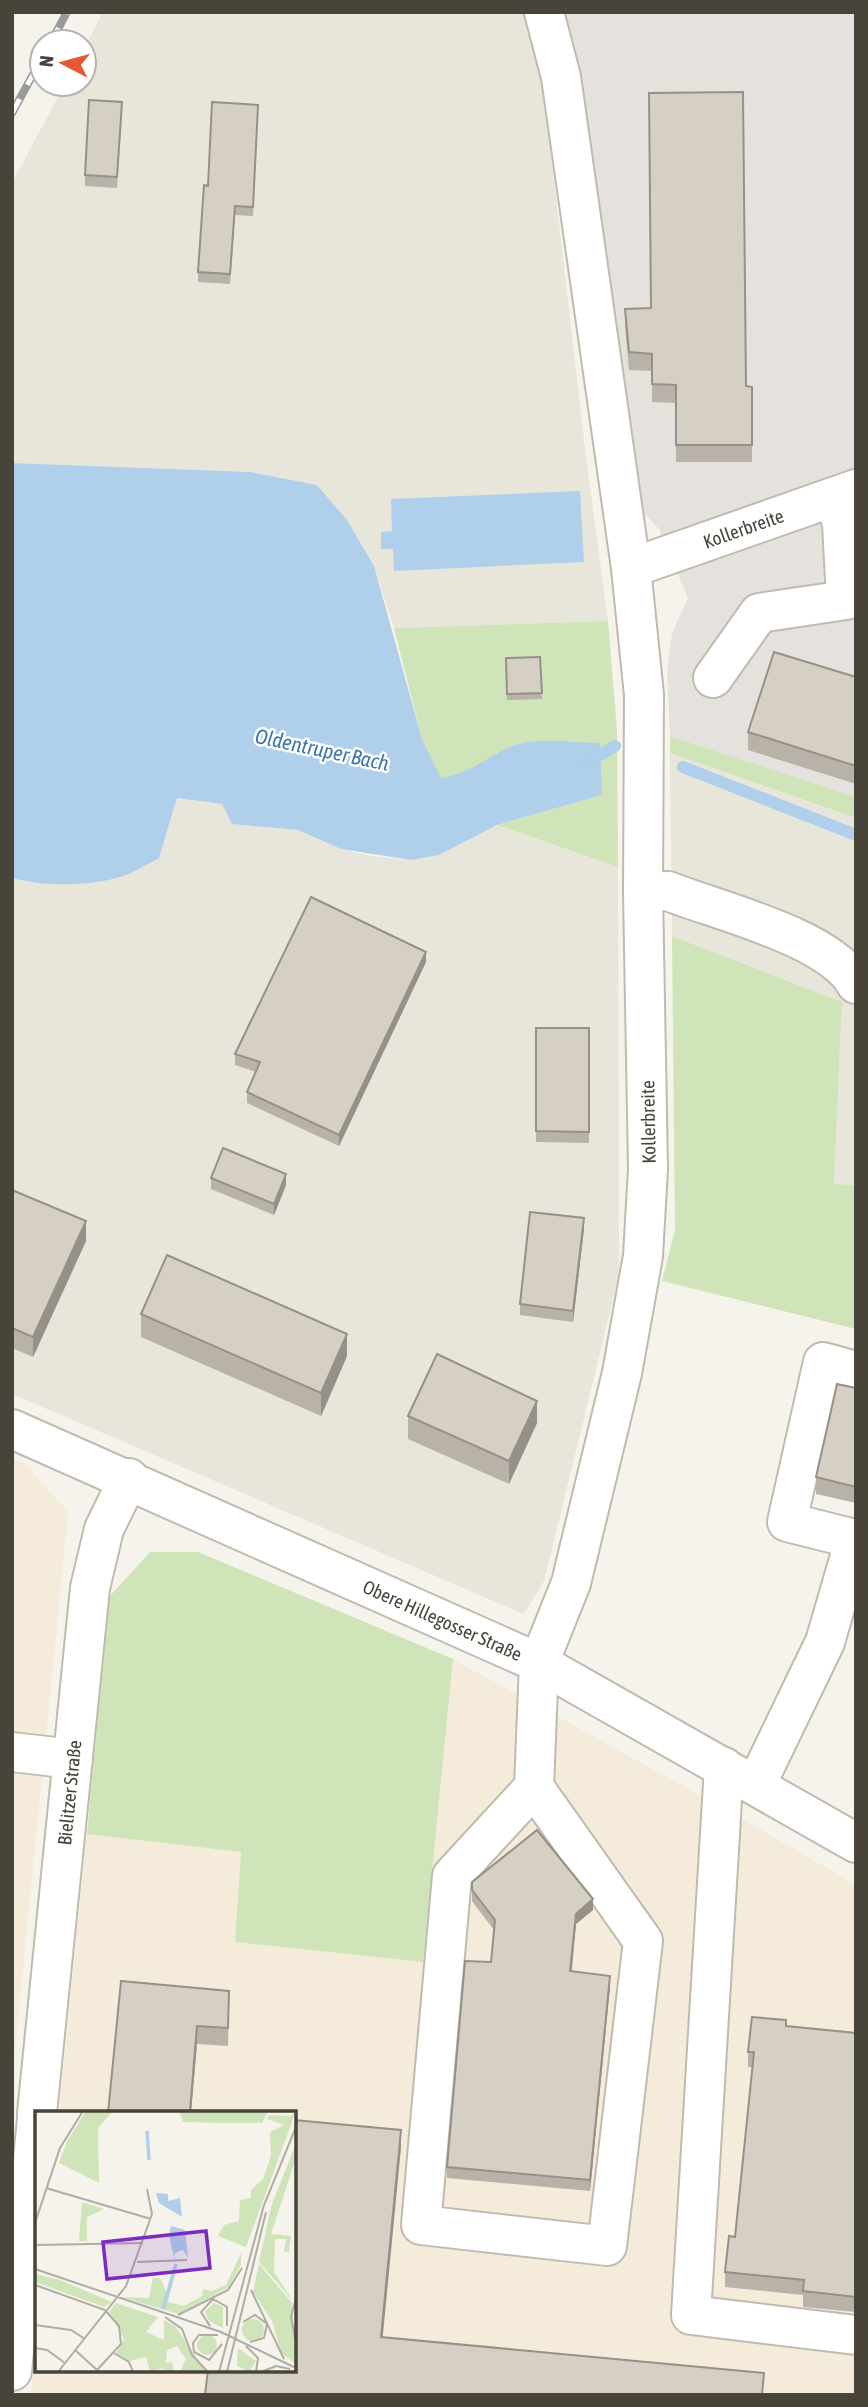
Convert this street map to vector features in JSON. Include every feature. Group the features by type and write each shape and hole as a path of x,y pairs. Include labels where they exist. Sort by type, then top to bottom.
{"street":[{"name":"Kollerbreite","path":"534,1787 539,1663 570,1583 622,1373 643,1256 648,1169 643,892 644,695 631,568 561,77 544,12"},
{"name":"Kollerbreite","path":"631,568 844,493"},
{"path":"713,678 759,613 846,600 842,523 844,493"},
{"path":"643,892 668,891 813,945 835,958 856,984"},
{"path":"856,1371 823,1362 787,1522 855,1539 825,1642 740,1776 691,2315 856,2335"},
{"name":"Obere Hillegosser Straße","path":"12,1429 128,1478 539,1663 856,1843"},
{"name":"Bielitzer Straße","path":"37,2111 90,1588 104,1530 128,1478"},
{"path":"12,1752 73,1759"},
{"path":"534,1787 643,1941 607,2246 421,2225 452,1876 534,1787"},
{"path":"12,2371 35,2139"}],"shaded area":[{"path":"103,12 526,12 542,77 608,621 394,628 374,566 347,520 317,485 250,472 12,463 12,183 58,98 98,98 98,28 95,28"},
{"path":"564,12 856,12 856,797 670,736 667,672 672,633 688,598 659,529 636,504 580,75"},
{"path":"670,753 856,818 856,1185 834,1184 842,1002 672,936"},
{"path":"177,798 222,804 232,824 298,830 341,849 370,856 411,860 439,855 497,825 618,867 619,1275 544,1581 524,1614 12,1394 12,878 28,882 86,882 121,876 159,857"},
{"path":"12,1458 24,1463 68,1512 12,2079"},
{"path":"453,1659 738,1816 856,1885 856,2395 31,2395 35,2356 35,2372 296,2372 296,2111 59,2111 87,1834 241,1852 236,1942 423,1962"}],"green space":[{"path":"608,621 617,730 618,867 497,825 601,795 600,743 497,753 470,772 441,779 422,739 394,628"},
{"path":"670,736 856,797 856,818 670,753"},
{"path":"672,936 842,1002 834,1184 856,1185 856,1329 662,1281 675,1230"},
{"path":"150,1552 198,1552 453,1659 423,1962 235,1942 241,1852 87,1834 109,1597"}],"water":[{"path":"12,463 250,472 317,485 347,520 374,566 422,739 441,778 464,772 499,753 527,742 600,743 602,795 497,825 439,855 411,860 341,849 298,830 232,824 222,804 177,798 159,858 135,871 108,880 81,884 38,883 12,878"},
{"path":"580,491 584,562 394,571 393,549 381,549 381,532 392,531 391,499"}],"building":[{"path":"743,92 746,386 752,387 752,445 676,445 676,385 652,384 652,354 629,352 625,309 651,308 649,93"},
{"path":"89,100 122,102 117,177 85,175"},
{"path":"212,102 258,105 253,207 235,206 230,274 198,272 204,185 208,186"},
{"path":"774,652 856,677 856,766 748,732"},
{"path":"540,657 542,693 507,694 506,658"},
{"path":"311,897 426,952 339,1135 247,1092 260,1062 235,1054"},
{"path":"536,1028 589,1028 589,1132 536,1131"},
{"path":"223,1148 286,1174 274,1204 211,1178"},
{"path":"12,1190 86,1221 33,1337 12,1328"},
{"path":"530,1212 584,1218 573,1311 520,1304"},
{"path":"167,1255 347,1334 321,1393 141,1314"},
{"path":"437,1354 537,1401 509,1461 408,1416"},
{"path":"837,1384 856,1388 856,1487 816,1477"},
{"path":"537,1830 593,1899 576,1914 570,1971 610,1976 590,2180 447,2167 465,1961 491,1962 495,1920 472,1890 472,1882"},
{"path":"121,1981 229,1991 228,2028 197,2026 190,2110 201,2111 108,2111"},
{"path":"752,2017 786,2020 786,2026 856,2033 856,2297 803,2291 804,2280 725,2272 729,2236 735,2237 754,2052 748,2052"},
{"path":"296,2120 401,2130 381,2337 764,2373 762,2395 205,2395 208,2372 296,2372"}],"waterway":[{"name":"Oldentruper Bach","path":"588,762 615,746"},
{"name":"Oldentruper Bach","path":"683,767 856,835"}],"railway":[{"path":"58,28 67,12"},
{"path":"12,113 28,84"}]}
